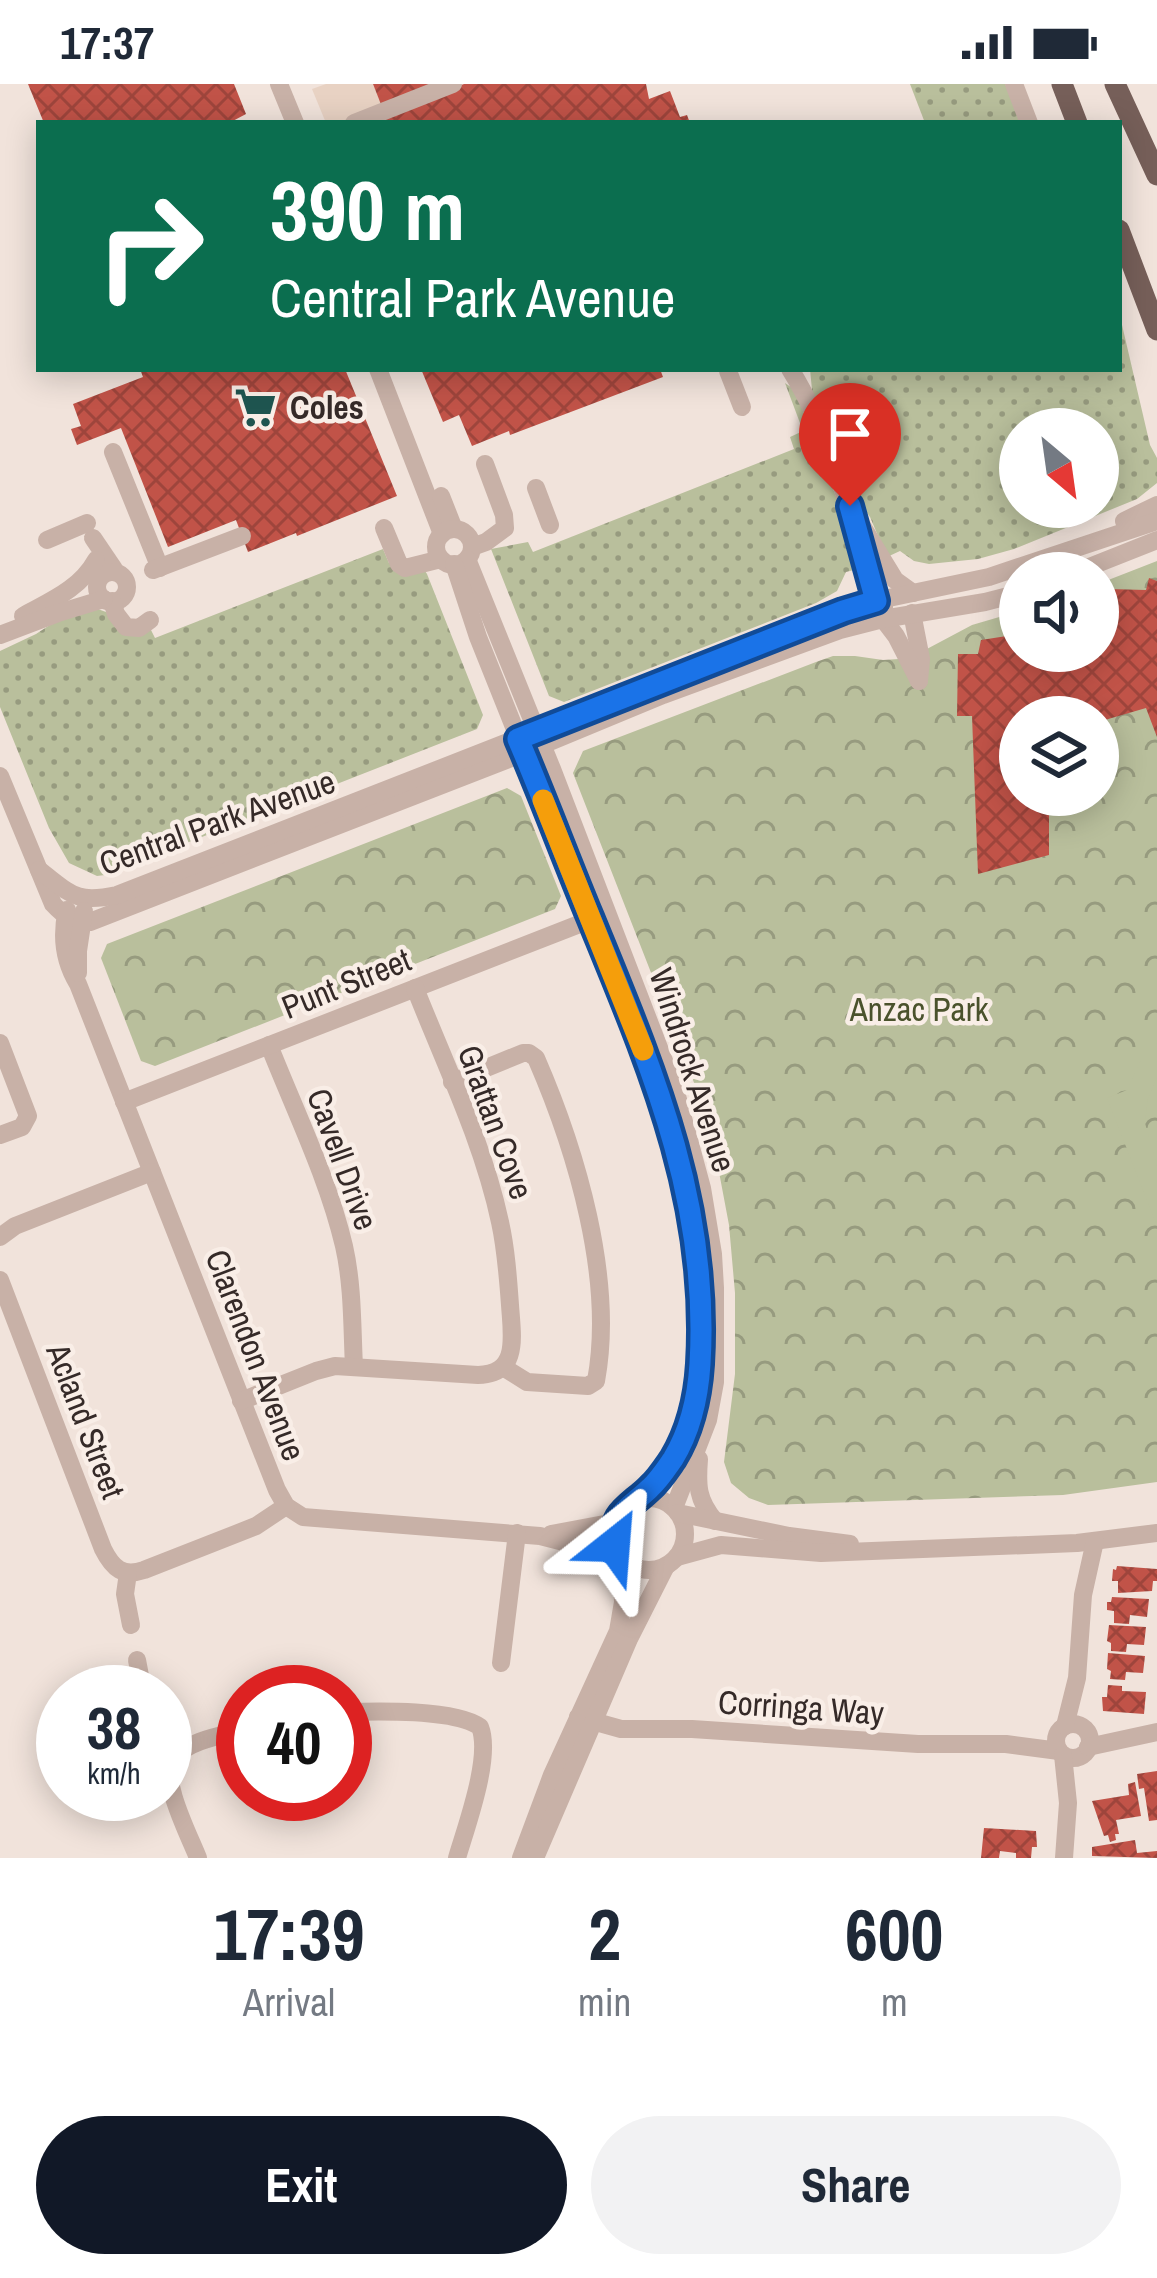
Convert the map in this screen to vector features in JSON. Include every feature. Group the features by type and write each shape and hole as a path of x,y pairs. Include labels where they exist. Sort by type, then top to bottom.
{"main road":[{"path":"1062,84 1076,120"},
{"path":"1115,84 1157,176"},
{"path":"1122,238 1157,330"}],"street":[{"path":"266,84 281,120"},
{"path":"279,84 294,120"},
{"path":"362,120 453,84"},
{"path":"1014,84 1028,120"},
{"path":"379,372 454,547"},
{"path":"391,372 454,547"},
{"path":"728,372 742,407"},
{"path":"792,372 806,393"},
{"path":"802,372 850,506 880,610 919,681 921,659 913,603 850,506"},
{"path":"113,452 157,569"},
{"path":"384,528 394,552 408,556 454,547 500,522 504,515 485,464"},
{"path":"536,488 550,525"},
{"path":"1056,552 1157,506"},
{"name":"Central Park Avenue","path":"1063,552 1157,520"},
{"path":"46,540 88,523"},
{"path":"7,630 81,604 111,584 242,536"},
{"path":"1119,555 1157,540"},
{"name":"Windrock Avenue","path":"454,547 598,916 669,1119 688,1197 700,1293 700,1366 689,1423 668,1467 630,1504"},
{"name":"Central Park Avenue","path":"74,919 104,918 843,611 913,603 999,573"},
{"path":"7,630 83,580 111,584"},
{"path":"880,610 999,593"},
{"name":"Central Park Avenue","path":"913,603 985,602 999,597"},
{"name":"Central Park Avenue","path":"39,870 79,897 117,895 530,742"},
{"path":"0,776 4,800 53,904 74,919"},
{"name":"Clarendon Avenue","path":"79,897 74,919 78,984 286,1506 317,1519 540,1536 620,1557"},
{"name":"Windrock Avenue","path":"598,916 676,1092 708,1220 715,1288 713,1402 676,1510"},
{"name":"Punt Street","path":"124,1102 598,916"},
{"name":"Grattan Cove","path":"415,988 485,1167 503,1237 511,1324 510,1353 503,1367"},
{"path":"0,1043 28,1116 22,1126 0,1135"},
{"name":"Cavell Drive","path":"268,1046 345,1248 351,1282 353,1367"},
{"path":"241,1401 335,1366 478,1375 490,1375 503,1367 527,1382 588,1386 596,1381 599,1325 592,1239 574,1157 536,1058 523,1054 452,1082"},
{"path":"0,1237 15,1226 152,1172"},
{"name":"Acland Street","path":"0,1280 103,1550 116,1569 128,1573"},
{"path":"701,1442 699,1497 715,1521"},
{"path":"535,1858 618,1631 623,1602 615,1522 630,1504 652,1498 715,1521 889,1550"},
{"path":"131,1625 124,1594 128,1573 256,1526 286,1506"},
{"path":"521,1858 531,1827 685,1535 676,1510"},
{"name":"Clarendon Avenue","path":"540,1536 615,1522"},
{"path":"501,1663 517,1533"},
{"path":"620,1557 642,1570 721,1545 821,1553 1086,1542 1157,1533"},
{"path":"1064,1858 1086,1542"},
{"path":"137,1660 138,1665"},
{"path":"372,1712 463,1718 480,1727 484,1748 457,1858"},
{"name":"Corringa Way","path":"586,1719 634,1730 918,1744 1006,1744 1152,1733"},
{"path":"184,1821 198,1858"}],"green space":[{"path":"910,84 1005,84 1023,120 924,120"},
{"path":"1122,325 1157,458 1157,483 1137,499 1119,506 1119,408 999,408 999,528 1066,528 1014,549 929,564 900,551 887,557 870,517 852,492 812,390 810,372 1122,372"},
{"path":"785,383 795,390 857,551 858,569 846,572 837,591 816,603 564,702 549,696 491,549 528,542 533,552 794,449 790,437 803,431"},
{"path":"383,549 389,563 427,574 483,715 477,729 105,875 69,863 49,828 0,707 0,651 62,617 95,608 150,628 155,638"},
{"name":"Anzac Park","path":"1157,561 1157,1482 1063,1495 768,1505 749,1498 731,1483 724,1462 735,1374 735,1293 716,1156 700,1098 573,773 583,751 816,662 833,656 899,659 999,617 999,672 1119,672 1119,576"},
{"path":"507,788 521,796 561,896 555,909 155,1066 141,1061 101,958 107,944"},
{"path":"1157,1043 1157,1077 1145,1123 1157,1166 1157,1226 1107,1098 1127,1090 1140,1062"}],"shaded area":[{"path":"326,84 373,84 384,111 362,120 325,120 312,89"}],"building":[{"path":"28,84 234,84 246,114 235,120 43,120"},
{"path":"373,84 439,84 382,107"},
{"path":"464,84 646,84 649,99 670,91 680,117 687,115 689,120 372,120"},
{"path":"141,372 346,372 397,496 248,552 236,520 168,547 121,428 77,445 71,429 81,426 73,404 143,377"},
{"path":"422,372 661,372 663,377 472,446 459,415 443,422"},
{"path":"1149,578 1157,581 1157,737 1146,708 1119,716 1119,696 999,696 999,816 1049,816 1049,855 978,874 972,716 957,716 958,654 978,654 981,640 999,637 999,672 1119,672 1119,589 1146,590"},
{"path":"1117,1566 1157,1569 1152,1591 1118,1593 1118,1581 1112,1581"},
{"path":"1112,1597 1149,1599 1147,1617 1130,1615 1129,1624 1114,1623 1114,1611 1107,1610"},
{"path":"1109,1625 1146,1627 1144,1645 1127,1644 1126,1652 1111,1651"},
{"path":"1108,1653 1145,1656 1143,1673 1126,1672 1125,1680 1110,1679"},
{"path":"1108,1685 1146,1692 1144,1714 1103,1711 1102,1697 1107,1697"},
{"path":"1157,1771 1157,1820 1149,1821 1137,1774"},
{"path":"1135,1782 1141,1816 1116,1820 1119,1834 1110,1842 1092,1801 1129,1795 1128,1784"},
{"path":"984,1828 1036,1831 1037,1847 1032,1847 1031,1858 1000,1851 999,1858 981,1858"},
{"path":"1135,1840 1137,1853 1157,1851 1157,1858 1092,1856 1092,1847"}],"slow traffic":[{"path":"543,800 643,1050"}],"place":[{"name":"Coles","path":"256,407"}],"route":[{"path":"614,1545 615,1522 621,1511 650,1489 675,1456 697,1394 701,1323 694,1232 669,1119 518,739 876,601 850,506"}]}
